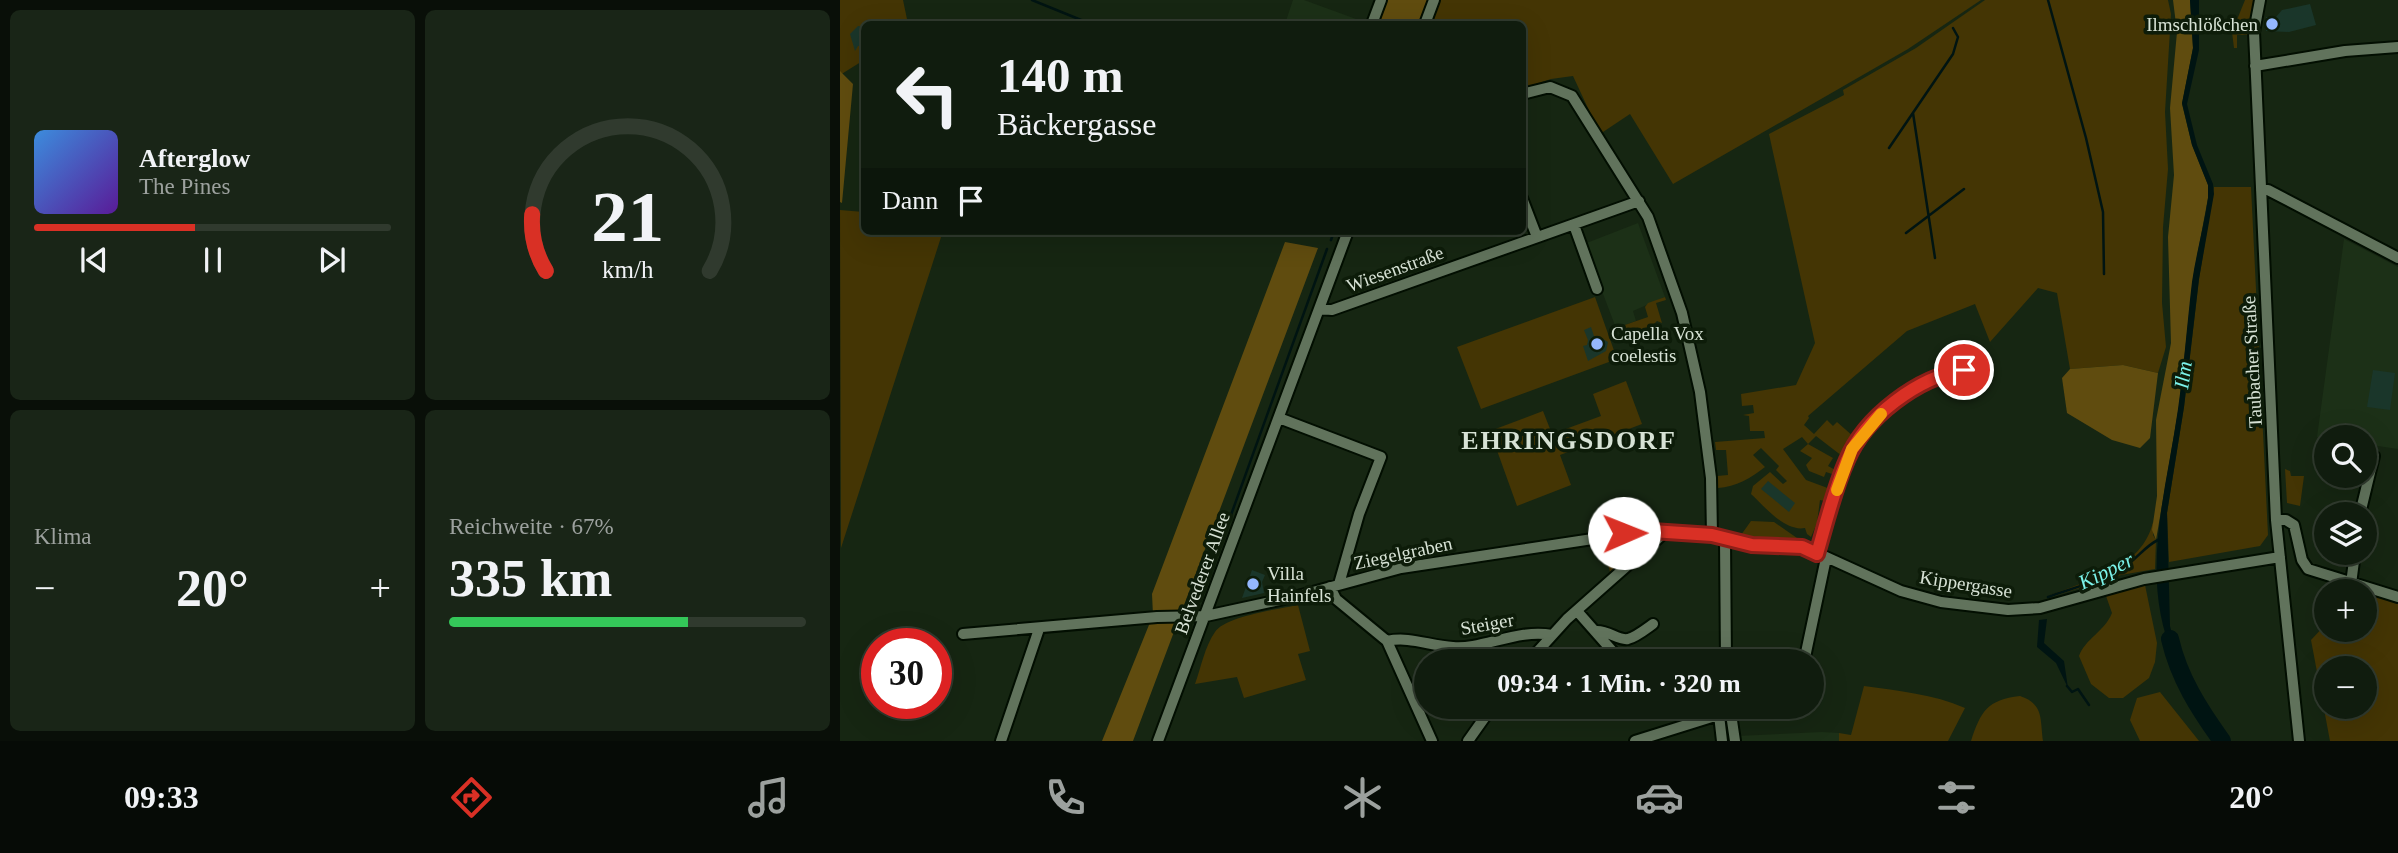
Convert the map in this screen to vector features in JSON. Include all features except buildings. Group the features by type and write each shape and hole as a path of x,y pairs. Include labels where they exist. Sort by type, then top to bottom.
{"street":[{"path":"1373,21 1381,0"},
{"path":"1426,21 1434,0"},
{"name":"Taubacher Straße","path":"2260,0 2254,22 2255,66 2276,520 2299,741"},
{"path":"2255,66 2346,51 2398,47"},
{"path":"1526,93 1550,87 1568,92 1580,106 1639,201 1654,232 1682,313 1698,379 1711,478 1712,535"},
{"path":"2261,190 2268,190 2398,258"},
{"name":"Wiesenstraße","path":"1319,309 1332,310 1639,201"},
{"path":"1526,208 1537,237"},
{"path":"1574,225 1597,289"},
{"name":"Belvederer Allee","path":"1158,741 1347,235"},
{"path":"1806,649 1821,556 1847,459 1858,440 1903,395 1947,373 1964,370"},
{"path":"1279,418 1381,457 1335,586 1336,599 1387,640 1432,741"},
{"path":"2276,520 2286,520 2294,525 2302,560 2308,569 2337,579"},
{"name":"Ziegelgraben","path":"963,634 1157,617 1206,616 1401,568 1564,545 1608,534 1652,531 1663,534 1712,535"},
{"path":"1540,649 1577,611 1663,534"},
{"name":"Kippergasse","path":"1712,535 1752,545 1802,547 1901,591 1941,602 2008,610 2040,608 2144,579 2184,571 2280,557"},
{"path":"1725,539 1726,649"},
{"path":"2377,591 2398,597"},
{"path":"1577,611 1611,649"},
{"path":"1596,631 1609,631 1619,638 1628,639 1653,624"},
{"path":"1001,741 1040,629"},
{"name":"Steiger","path":"1387,640 1400,638 1455,648 1510,637 1552,635"},
{"path":"1468,741 1484,719"},
{"path":"1635,741 1706,719"},
{"path":"1719,719 1722,741"},
{"path":"1732,719 1735,741"}],"shaded area":[{"path":"840,0 903,0 907,21 861,21 861,62 840,75"},
{"path":"1293,0 1304,0 1362,21 1286,21"},
{"path":"1383,0 1430,0 1422,21 1375,21"},
{"path":"1438,0 1981,0 1908,49 1673,184 1630,114 1600,134 1573,76 1551,79 1526,87 1526,21 1430,21"},
{"path":"1985,0 2168,0 2171,14 2165,112 2168,169 2163,227 2162,303 2166,347 2158,373 2123,365 2070,369 2057,293 2038,288 1990,342 1975,304 1907,331 1808,416 1804,425 1814,434 1827,420 1833,426 1837,422 1854,437 1842,456 1816,436 1808,444 1802,437 1783,449 1806,480 1833,490 1829,502 1820,500 1817,523 1811,537 1805,528 1790,526 1776,517 1751,494 1753,486 1770,472 1783,484 1787,481 1776,470 1779,466 1761,448 1753,455 1765,467 1743,481 1718,488 1717,476 1728,475 1726,450 1716,450 1715,442 1765,438 1764,431 1750,431 1749,416 1743,415 1754,413 1753,405 1742,406 1741,394 1796,385 1815,343 1769,134 1844,95 1843,90 1916,48"},
{"path":"2173,0 2190,0 2193,48 2182,104 2192,145 2208,185 2208,198 2193,278 2179,406 2156,540 2152,530 2157,496 2156,420 2171,343 2168,237 2174,175 2170,108 2177,32"},
{"path":"2245,0 2255,0 2248,35 2237,35 2237,48 2234,48 2232,32"},
{"path":"840,71 853,84 842,203 840,202"},
{"path":"2214,187 2251,187 2268,535 2260,546 2169,562 2167,513"},
{"path":"840,210 861,212 861,235 942,235 841,548"},
{"path":"1638,223 1665,297 1633,311 1636,321 1616,328 1584,244"},
{"path":"2344,239 2398,267 2398,449 2377,446 2377,425 2319,425"},
{"path":"1285,242 1318,248 1133,741 1102,741 1153,615 1152,594"},
{"path":"1595,297 1617,359 1481,409 1457,347"},
{"path":"1665,297 1666,300 1656,303 1662,323 1657,321 1652,326 1628,334 1626,329 1617,331 1616,328 1648,317 1645,307 1648,303"},
{"path":"2123,365 2158,373 2150,438 2140,448 2112,440 2067,413 2062,378 2070,369"},
{"path":"1626,381 1642,424 1560,455 1571,485 1517,506 1490,431 1543,411 1552,434 1601,416 1593,394"},
{"path":"1808,444 1833,458 1828,466 1839,472 1838,476 1826,472 1824,477 1809,471 1806,465 1812,458 1800,451"},
{"path":"2285,469 2290,471 2291,476 2304,476 2300,506 2287,503"},
{"path":"1751,521 1774,522 1797,538 1767,539 1741,535"},
{"path":"2153,522 2153,535 2156,540 2155,569 2121,575 2048,598 2111,571 2125,562 2138,551"},
{"path":"1634,538 1637,549 1610,572 1603,547"},
{"path":"2145,585 2157,643 2155,662 2149,678 2123,698 2109,698 2091,684 2079,656 2112,613 2106,596"},
{"path":"2377,596 2398,602 2398,741 2330,741 2326,719 2377,719 2377,656 2314,656 2311,640 2314,637 2314,642 2377,642"},
{"path":"1298,605 1310,651 1298,654 1306,680 1244,698 1237,677 1195,684 1208,644 1221,626 1241,617"},
{"path":"1864,686 1928,696 1965,708 1948,741 1839,741 1839,733 1851,735"},
{"path":"2160,692 2199,741 2140,741 2130,720 2137,698"},
{"path":"2020,696 2028,699 2037,708 2043,741 1971,741 1978,722 1987,709 2000,700"},
{"path":"1839,733 1839,741 1738,741 1737,736"}],"water":[{"path":"2190,0 2199,0 2199,50 2187,104 2197,145 2213,184 2214,194 2199,279 2184,407 2167,513 2170,626 2176,650 2175,660 2164,629 2158,598 2158,536 2180,393 2192,282 2208,198 2208,185 2192,145 2182,103 2193,48"},
{"path":"2047,619 2044,643 2064,661 2068,688 2056,663 2037,647 2039,620"}],"waterway":[{"path":"1032,0 1084,21"},
{"path":"2048,0 2086,138 2103,212 2104,274"},
{"path":"1889,148 1953,54 1958,37 1953,28"},
{"path":"1913,113 1935,258"},
{"path":"1906,233 1964,189"},
{"path":"1331,240 1333,235"},
{"path":"1227,526 1327,249"},
{"name":"Kipper","path":"2048,597 2115,572 2158,540"},
{"name":"Ilm","path":"2170,639 2191,693 2222,741"},
{"name":"Kipper","path":"2067,686 2072,692 2078,689 2089,705"}],"slow traffic":[{"path":"1837,490 1852,449 1881,414"}],"place":[{"name":"Ilmschlößchen","path":"2272,24"},
{"name":"Capella Vox coelestis","path":"1597,344"},
{"name":"Villa Hainfels","path":"1253,584"}],"district":[{"name":"EHRINGSDORF","path":"1569,440"}],"route":[{"path":"1624,533 1652,531 1663,534 1712,535 1752,545 1802,547 1817,554 1847,459 1858,440 1903,395 1947,373 1964,370"}]}
